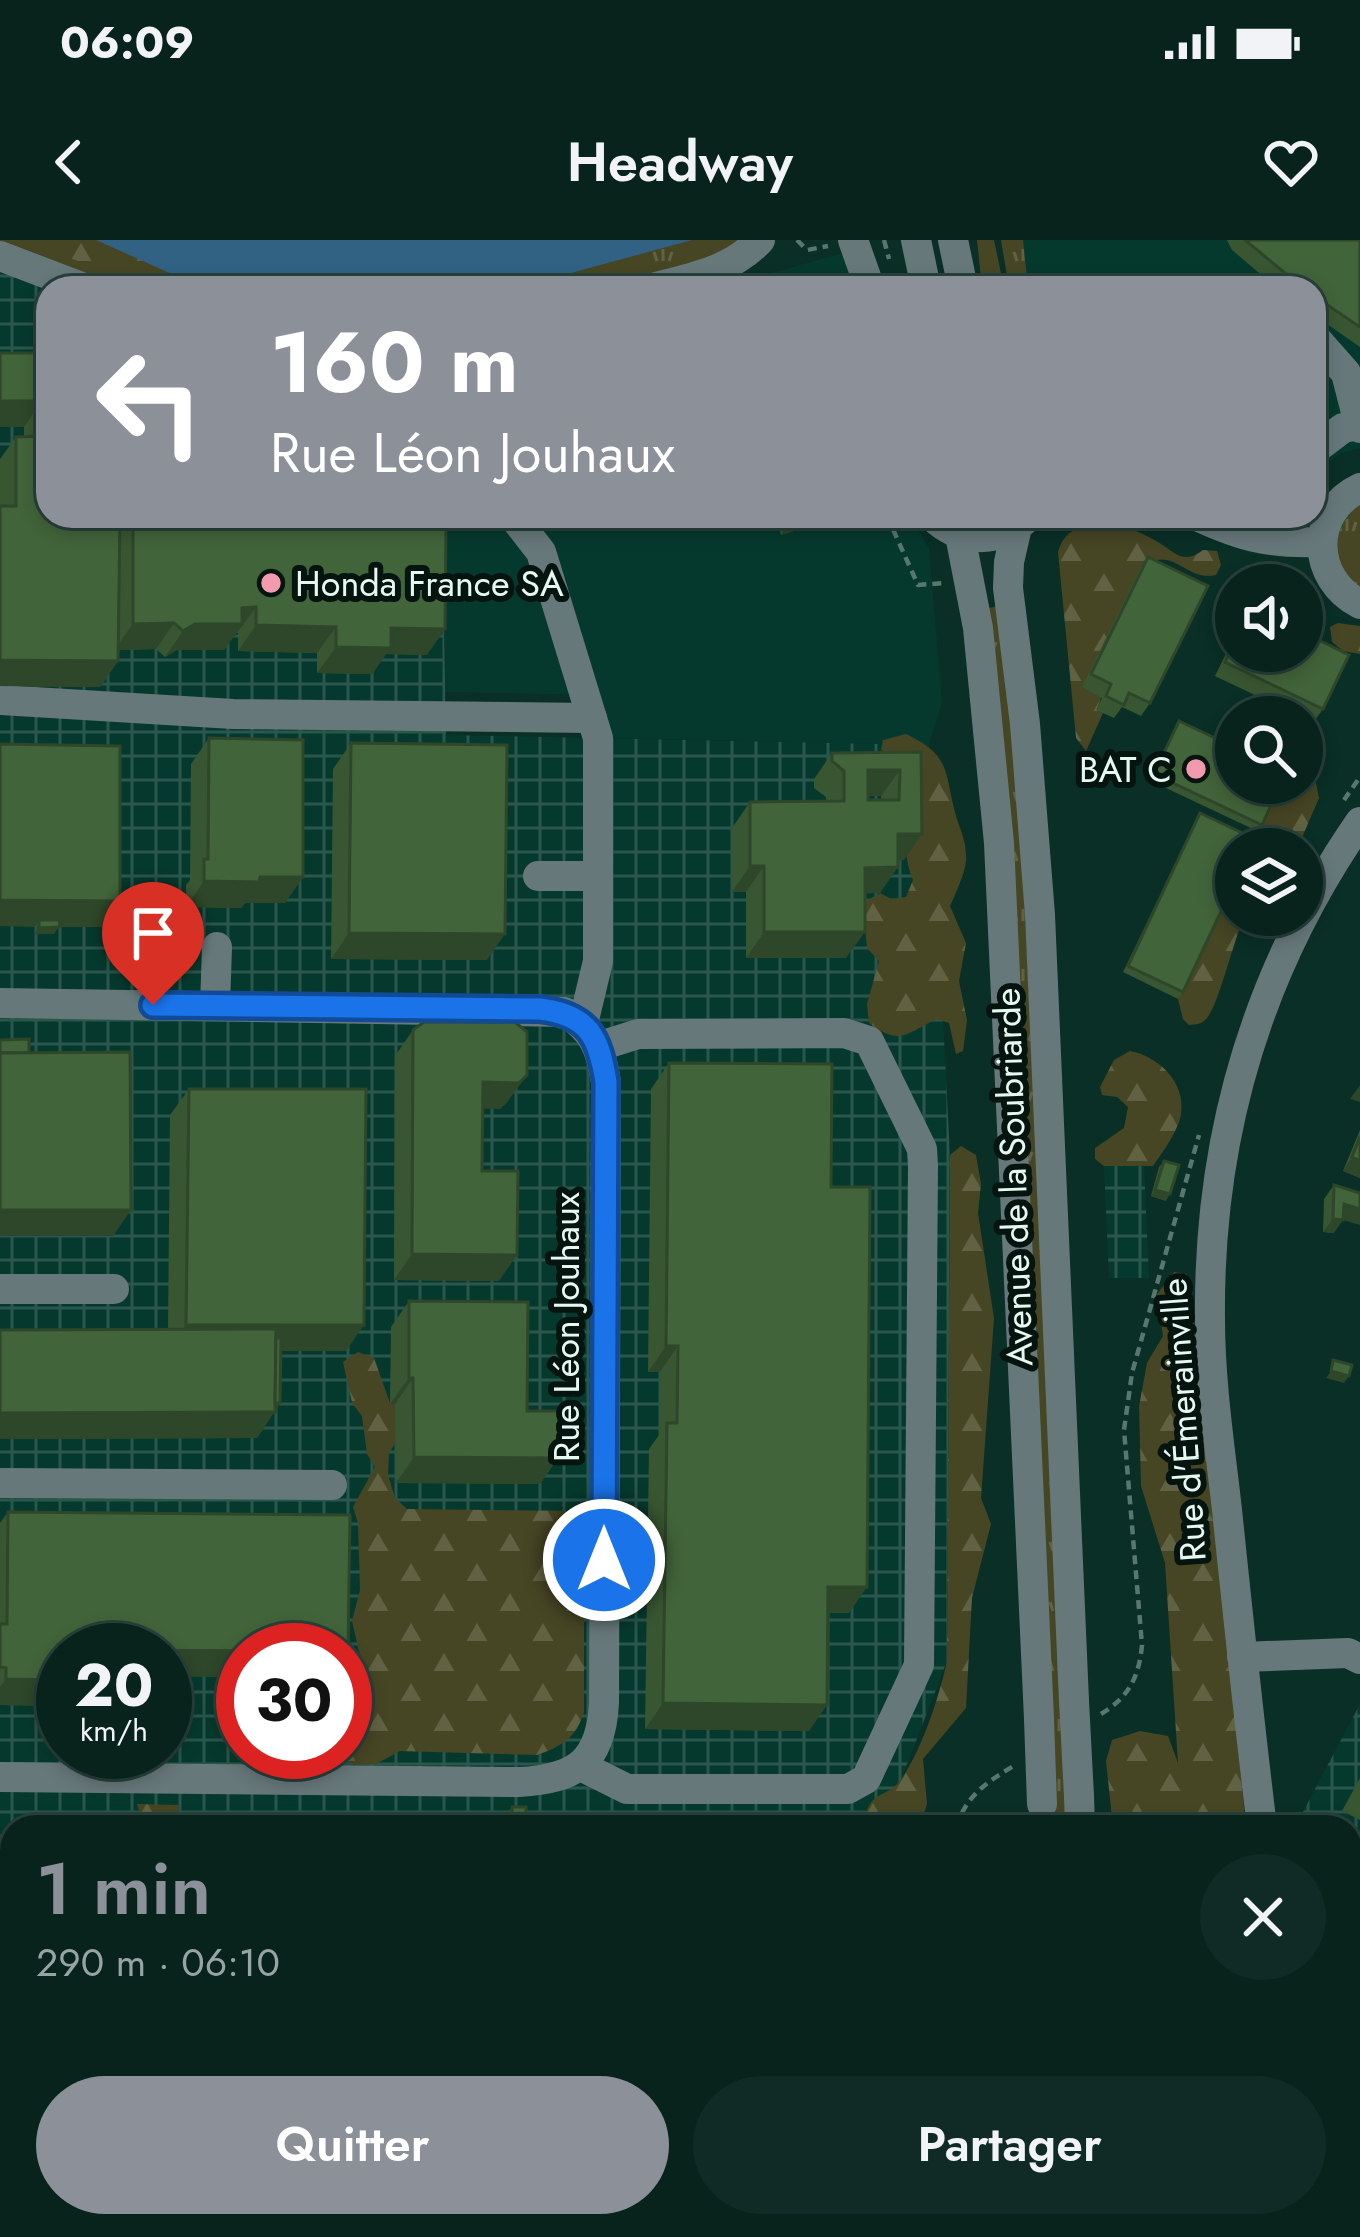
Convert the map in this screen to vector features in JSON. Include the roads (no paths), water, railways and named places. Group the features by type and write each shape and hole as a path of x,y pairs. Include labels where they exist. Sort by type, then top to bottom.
{"street":[{"path":"695,276 720,269 760,240"},
{"path":"849,240 865,276"},
{"path":"916,240 924,276"},
{"path":"953,240 960,276"},
{"path":"0,256 52,276"},
{"path":"1326,355 1346,373 1344,426"},
{"path":"1326,521 1337,504 1360,488"},
{"name":"Rue Léon Jouhaux","path":"522,528 541,552 595,728 598,961 591,1035 606,1082 604,1703 599,1735 581,1766"},
{"path":"950,528 980,538 1005,528"},
{"name":"Avenue de la Soubriarde","path":"1021,528 1009,562 1009,588 1040,915 1085,1709 1079,1812"},
{"path":"1226,528 1252,539 1321,542"},
{"path":"1324,528 1323,563 1332,582 1360,604"},
{"name":"Avenue de la Soubriarde","path":"960,535 978,628 999,843 1043,1815"},
{"path":"0,700 595,728"},
{"name":"Rue d'Émerainville","path":"1261,1815 1210,1323 1220,1159 1242,1064 1278,966 1306,908 1360,822"},
{"path":"538,876 598,876"},
{"path":"215,1006 217,947"},
{"path":"0,1003 540,1009 565,1012 591,1035 844,1033 869,1041 922,1149 923,1166 919,1665 866,1778 848,1789 627,1790 581,1766 562,1777 519,1782 0,1777"},
{"path":"0,1289 114,1289"},
{"path":"0,1483 332,1485"},
{"path":"1242,1657 1354,1656"}],"water":[{"path":"96,240 692,240 560,276 176,276"}],"place":[{"name":"Honda France SA","path":"271,583"},
{"name":"BAT C","path":"1196,769"}]}
